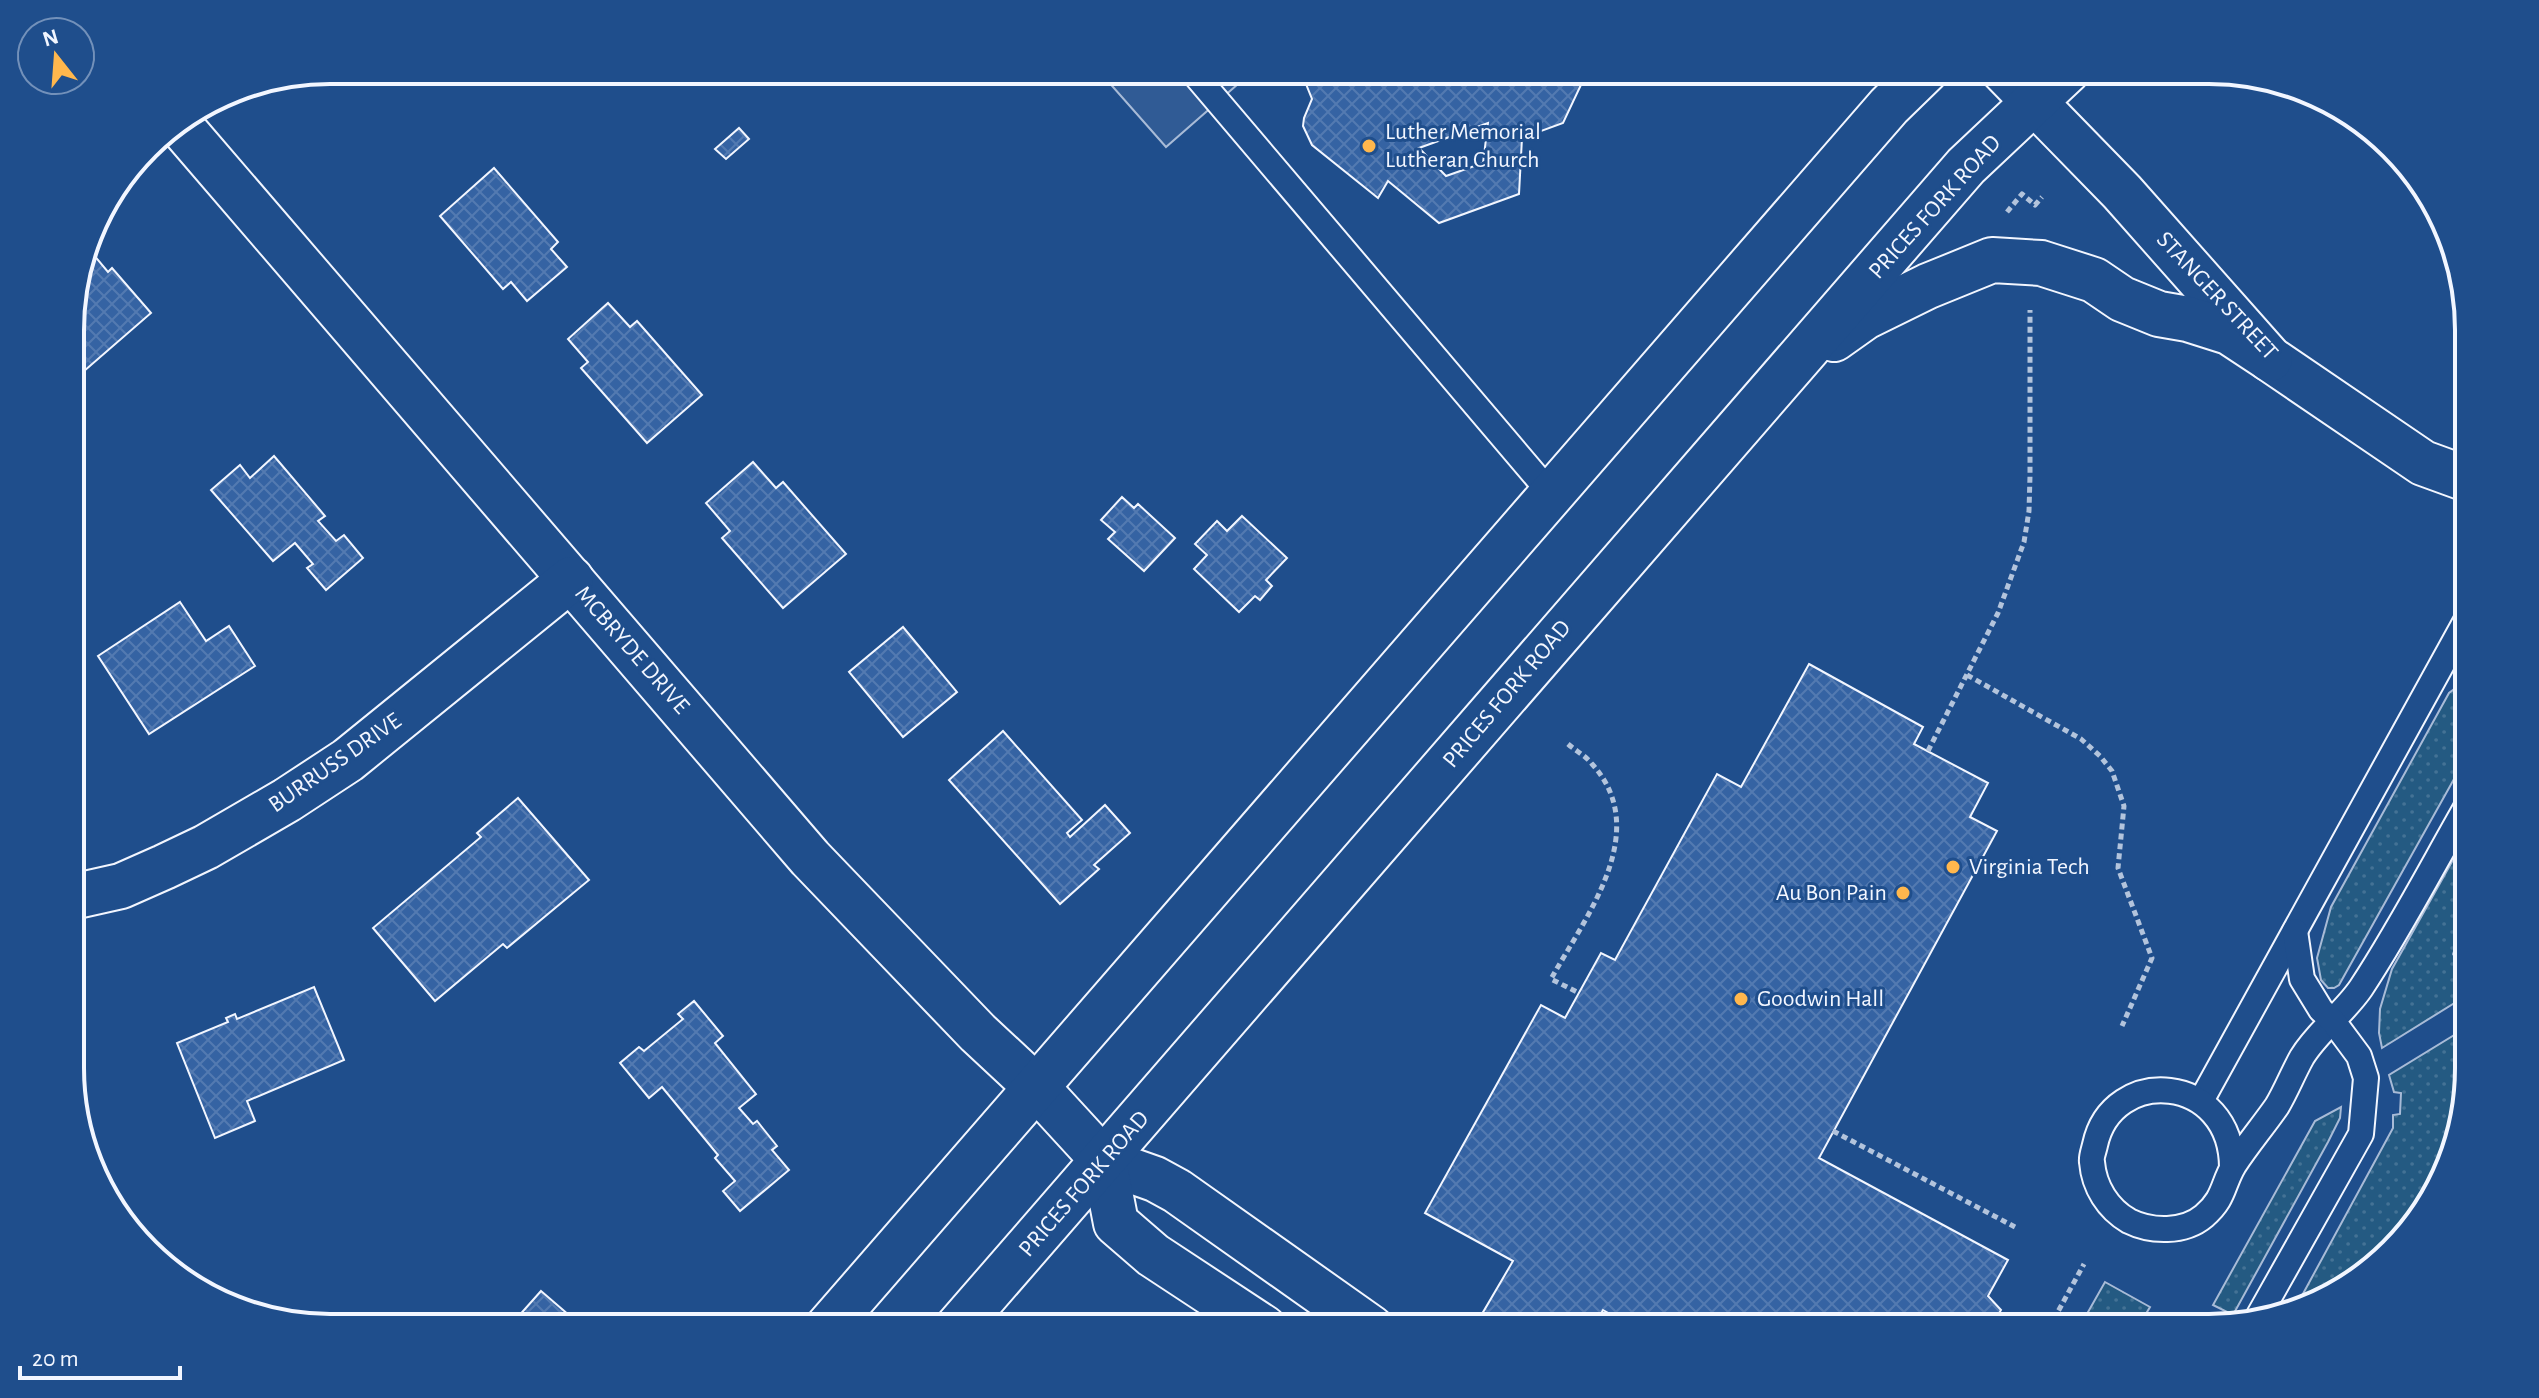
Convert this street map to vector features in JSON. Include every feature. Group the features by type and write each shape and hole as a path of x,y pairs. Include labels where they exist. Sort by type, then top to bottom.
{"main road":[{"path":"839,1314 1394,673 1889,106 1912,84"},
{"name":"STANGER STREET","path":"2017,84 2122,192 2270,359 2423,463 2455,475"},
{"name":"PRICES FORK ROAD","path":"970,1314 1966,166 2053,84"},
{"name":"MCBRYDE DRIVE","path":"185,131 810,858 978,1033 1037,1088 1104,1161"},
{"path":"1793,368 1865,317 1928,286 1992,260 2041,263 2094,280 2122,299 2159,314 2229,332 2270,359"},
{"name":"BURRUSS DRIVE","path":"84,894 121,886 164,867 206,847 287,800 348,760 571,579"},
{"path":"1104,1161 1116,1223 1153,1255 1242,1314"},
{"path":"1104,1161 1155,1179 1177,1191 1350,1313"}],"lane":[{"path":"1203,84 1552,495"},
{"path":"2201,1101 2220,1072 2455,641"},
{"path":"2232,1168 2232,1149 2226,1130 2215,1114 2201,1101 2173,1090 2142,1092 2116,1107 2098,1131 2091,1161 2098,1190 2117,1214 2143,1228 2173,1229 2202,1219 2222,1197 2232,1168 2278,1104 2303,1055 2362,986 2455,826"},
{"path":"2263,1307 2361,1134 2366,1078 2359,1056 2321,1010 2302,979 2295,931"}],"path":[{"path":"1928,751 1998,613 2024,542 2030,476 2031,299"},
{"path":"1967,675 2081,739 2100,756 2116,779 2124,806 2118,868 2152,958 2122,1026"},
{"path":"1568,744 1592,763 1611,791 1619,821 1616,850 1602,886 1551,979 1579,993"},
{"path":"1833,1131 2015,1227"},
{"path":"2057,1313 2084,1264"}],"shaded area":[{"path":"1110,84 1238,84 1166,147"},
{"path":"2455,688 2455,777 2339,985 2328,988 2321,980 2317,958 2331,907 2449,693"},
{"path":"2455,856 2455,1003 2382,1048 2380,1009 2392,969"},
{"path":"2455,1035 2453,1100 2447,1132 2430,1177 2414,1205 2371,1253 2346,1273 2302,1295 2393,1128 2393,1115 2400,1114 2401,1093 2394,1092 2389,1075"},
{"path":"2341,1107 2340,1118 2328,1142 2235,1312 2228,1313 2213,1305 2315,1121"},
{"path":"2105,1282 2150,1307 2146,1313 2087,1313"}],"building":[{"name":"Luther Memorial Lutheran Church","path":"1306,84 1581,84 1563,123 1522,138 1519,194 1439,223 1388,181 1378,198 1312,145 1303,126 1312,99","holes":["1488,123 1483,163 1446,176 1419,148"]},
{"path":"739,128 749,139 726,159 715,149"},
{"path":"494,168 558,242 551,249 567,267 527,301 511,282 503,289 440,216"},
{"path":"95,257 108,272 112,268 151,313 85,370 86,298"},
{"path":"608,303 630,327 637,321 702,395 647,443 581,368 588,362 568,339"},
{"path":"274,456 325,516 318,521 336,541 344,535 363,558 326,590 307,568 313,564 295,543 273,561 211,490 240,465 250,478"},
{"path":"753,462 776,488 783,482 846,554 783,608 722,538 730,531 706,503"},
{"path":"1122,497 1134,508 1138,504 1175,538 1144,571 1108,539 1115,532 1101,520"},
{"path":"1242,516 1287,558 1266,580 1272,586 1260,600 1255,596 1239,612 1194,569 1207,555 1195,544 1217,521 1227,531"},
{"path":"180,602 206,641 229,626 255,666 149,734 98,656"},
{"path":"903,627 957,692 903,737 849,672"},
{"name":"Goodwin Hall","path":"1809,664 1923,727 1914,744 1988,783 1970,817 1997,831 1819,1158 2008,1260 1988,1296 2001,1310 1999,1313 1609,1313 1603,1310 1601,1313 1482,1313 1513,1261 1425,1213 1541,1005 1565,1018 1601,953 1615,960 1717,774 1741,787"},
{"path":"1003,731 1082,820 1067,833 1070,837 1105,805 1130,833 1094,865 1099,869 1060,904 949,780"},
{"path":"518,798 589,880 507,948 503,944 435,1001 373,928 481,837 477,833"},
{"path":"314,987 344,1060 247,1101 255,1121 215,1138 177,1043 228,1022 226,1018 235,1014 237,1019"},
{"path":"694,1001 723,1036 715,1043 756,1094 739,1108 753,1124 757,1121 777,1146 772,1150 789,1170 740,1211 723,1191 735,1181 715,1158 718,1155 662,1087 649,1098 620,1063 639,1047 644,1051 683,1019 678,1014"},
{"path":"541,1291 568,1314 521,1314"}],"place":[{"name":"Luther Memorial Lutheran Church","path":"1369,146"},
{"name":"Virginia Tech","path":"1953,867"},
{"name":"Au Bon Pain","path":"1903,893"},
{"name":"Goodwin Hall","path":"1741,999"}]}
